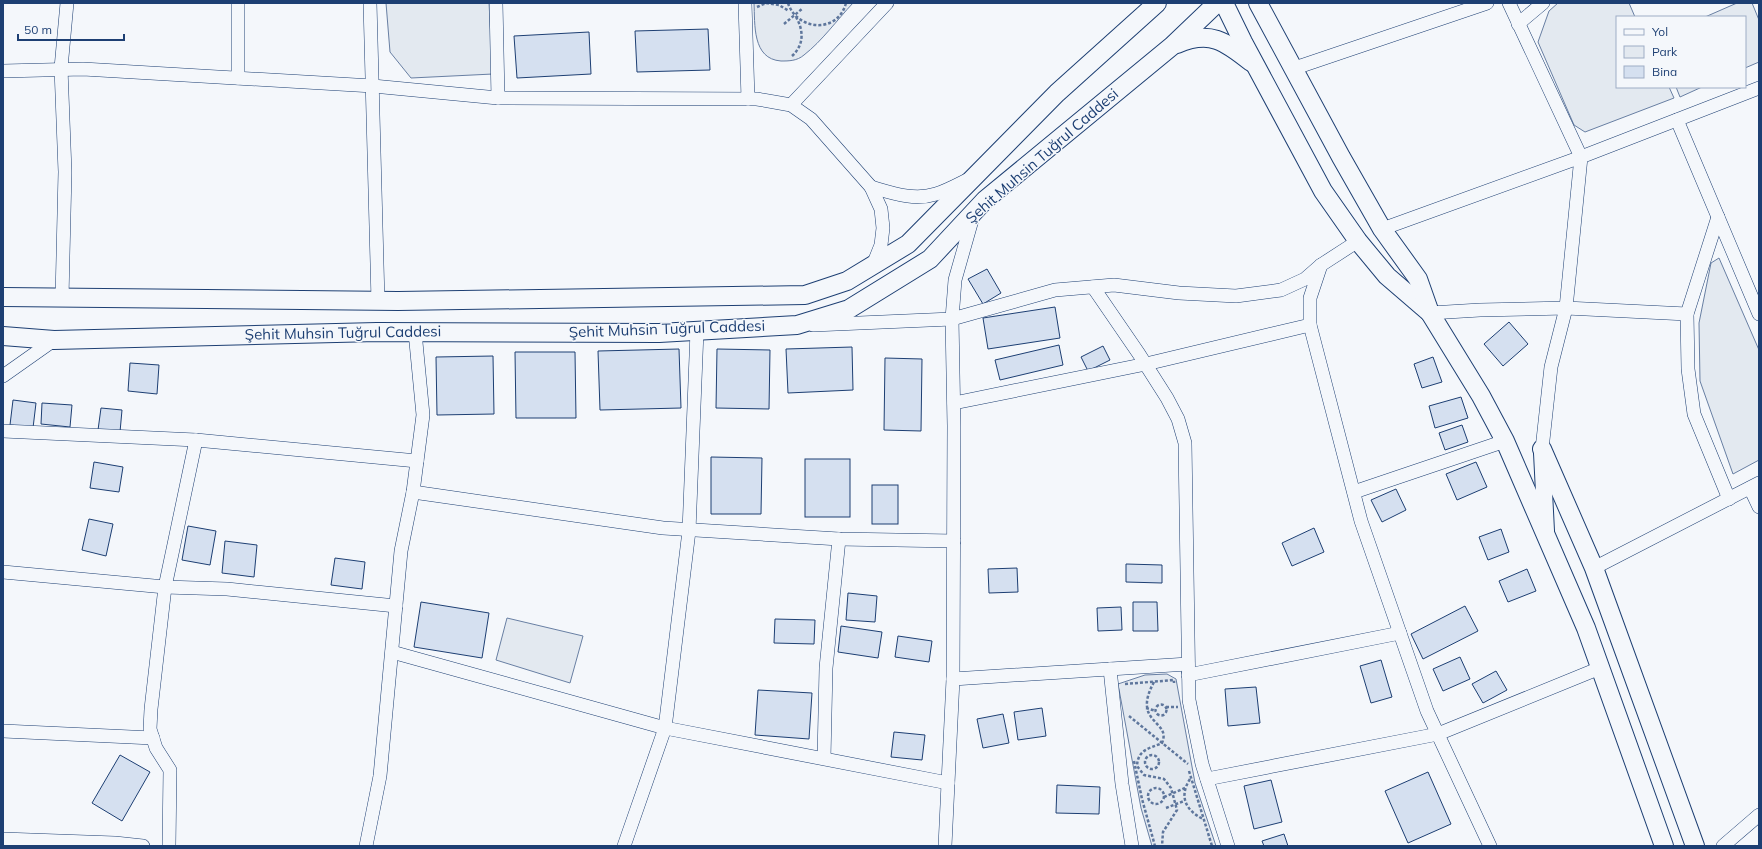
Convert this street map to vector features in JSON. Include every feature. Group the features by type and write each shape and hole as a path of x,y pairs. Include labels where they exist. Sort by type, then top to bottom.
{"main road":[{"name":"Şehit Muhsin Tuğrul Caddesi","path":"3,297 378,301 805,295 848,281 908,244 1057,93 1157,3"},
{"name":"Şehit Muhsin Tuğrul Caddesi","path":"3,336 54,340 415,332 659,333 797,325 849,309 930,259 975,210 1172,46 1217,3"},
{"path":"1224,3 1323,191 1358,241 1387,276 1430,313"},
{"path":"1258,3 1292,69 1382,229 1418,279 1430,313 1481,396 1505,441 1586,628 1664,846"},
{"path":"1172,46 1192,37 1217,39 1226,43 1256,66"},
{"path":"1542,449 1594,568 1695,846"}],"street":[{"path":"62,298 65,172 61,68 67,3"},
{"path":"238,3 238,78"},
{"path":"370,3 378,301"},
{"path":"496,3 498,98"},
{"path":"745,3 748,99"},
{"path":"791,105 887,3"},
{"path":"1292,69 1487,3"},
{"path":"1509,3 1581,157 1566,308 1551,367 1542,449 1546,534"},
{"path":"1518,24 1543,3"},
{"path":"3,71 61,68 372,86 498,98 748,99 791,105 811,119 871,188 881,209 883,228 881,245 873,265"},
{"path":"1382,229 1581,157 1759,88"},
{"path":"1677,120 1759,314"},
{"path":"871,188 906,196 920,197 935,194 974,177"},
{"path":"945,846 954,679 954,403 952,319 955,280 975,210"},
{"path":"1718,217 1687,314 1688,369 1694,414 1729,499"},
{"path":"797,325 952,319 1055,290 1114,284 1180,293 1236,296 1281,290 1305,279 1321,265 1358,241"},
{"path":"1321,265 1310,298 1310,325 1361,521 1427,710 1490,846"},
{"path":"1093,287 1146,364 1178,419 1185,443 1189,700 1206,779 1228,846"},
{"path":"1430,313 1566,308 1687,314"},
{"path":"954,403 1146,364 1310,325"},
{"path":"624,846 665,728 689,530 697,331"},
{"path":"367,846 380,776 401,551 413,492 423,415 415,332"},
{"path":"3,376 54,340"},
{"path":"3,431 196,440 417,461"},
{"path":"169,846 170,770 156,748 150,729 151,709 165,588 196,440"},
{"path":"1354,492 1505,441"},
{"path":"1594,568 1755,485 1759,507"},
{"path":"413,492 655,527 839,539 954,541"},
{"path":"824,758 826,668 839,539"},
{"path":"3,572 165,588 227,589 396,606"},
{"path":"954,679 1110,669 1188,670 1400,633"},
{"path":"392,652 665,728 948,783"},
{"path":"1206,779 1438,734 1600,668"},
{"path":"1110,669 1122,784 1132,846"},
{"path":"3,731 153,738"},
{"path":"1723,846 1759,815"},
{"path":"3,839 69,844 144,846"}],"path":[{"path":"766,3 779,5 804,23 814,26 823,26 832,22 839,16 846,3"},
{"path":"788,3 802,29 799,49 792,56"},
{"path":"784,24 803,8"},
{"path":"1120,684 1174,680 1175,687"},
{"path":"1154,682 1146,700 1146,708 1152,719 1164,732 1162,743"},
{"path":"1178,700 1180,714"},
{"path":"1156,710 1159,705 1164,705 1166,707 1179,707"},
{"path":"1146,708 1156,710 1158,714 1163,715 1167,711 1166,707"},
{"path":"1126,720 1125,713 1188,764"},
{"path":"1162,743 1143,750 1140,754 1138,763 1140,771 1144,775 1164,779 1172,793 1176,814 1163,832 1162,846"},
{"path":"1138,763 1144,764 1147,768 1154,770 1158,766 1159,761 1157,757 1150,755 1146,757 1144,764"},
{"path":"1134,756 1142,799 1155,846"},
{"path":"1187,757 1190,779 1212,846"},
{"path":"1190,779 1185,788 1184,801 1187,808 1194,815 1203,819"},
{"path":"1149,798 1150,791 1154,788 1161,790 1164,796"},
{"path":"1149,798 1152,802 1157,804 1162,801 1164,796 1185,788"},
{"path":"1142,799 1149,798"},
{"path":"1166,808 1184,801"}],"green space":[{"path":"386,3 489,3 493,74 411,78 390,52"},
{"path":"754,3 853,3 823,37 804,55 796,60 781,61 772,59 765,54 760,47 755,30"},
{"path":"1558,3 1629,3 1635,16 1616,16 1616,88 1669,88 1674,98 1585,132 1574,125 1538,42 1549,11"},
{"path":"1737,3 1752,3 1759,20 1759,62 1746,68 1746,16 1707,16"},
{"path":"1676,88 1700,88 1680,97"},
{"path":"1719,258 1759,350 1759,460 1733,474 1700,381 1699,323 1711,263"},
{"path":"507,618 583,636 570,683 496,660"},
{"path":"1167,674 1176,679 1195,783 1216,846 1152,846 1141,808 1118,684 1145,675"}],"building":[{"path":"708,29 710,70 637,72 635,31"},
{"path":"589,32 591,74 517,78 514,36"},
{"path":"987,269 1001,293 983,304 968,279"},
{"path":"1055,307 1060,338 988,349 983,318"},
{"path":"1509,322 1528,344 1503,366 1484,344"},
{"path":"1059,345 1063,365 1000,380 995,360"},
{"path":"1103,346 1110,360 1088,371 1081,357"},
{"path":"852,347 853,390 788,393 786,349"},
{"path":"679,349 681,408 600,410 598,351"},
{"path":"717,349 770,350 769,409 716,408"},
{"path":"515,352 575,352 576,418 516,418"},
{"path":"493,356 494,414 437,415 436,357"},
{"path":"1433,357 1442,382 1422,388 1414,364"},
{"path":"885,358 922,359 921,431 884,430"},
{"path":"130,363 159,365 157,394 128,391"},
{"path":"1461,397 1468,418 1435,428 1429,406"},
{"path":"13,400 36,403 33,428 10,425"},
{"path":"42,403 72,405 70,427 41,424"},
{"path":"101,408 122,410 120,432 98,430"},
{"path":"1462,425 1468,442 1445,450 1439,433"},
{"path":"711,457 762,458 761,514 711,514"},
{"path":"805,459 850,459 850,517 805,517"},
{"path":"94,462 123,467 119,492 90,488"},
{"path":"1476,462 1487,487 1457,500 1446,474"},
{"path":"872,485 898,485 898,524 872,524"},
{"path":"1396,489 1406,510 1382,522 1371,500"},
{"path":"89,519 113,524 106,556 82,550"},
{"path":"188,526 216,531 210,565 182,560"},
{"path":"1314,528 1324,552 1292,566 1282,543"},
{"path":"1501,529 1509,552 1488,560 1479,537"},
{"path":"225,541 257,545 254,577 222,573"},
{"path":"335,558 365,562 362,589 331,585"},
{"path":"1126,564 1162,565 1162,583 1126,582"},
{"path":"1017,568 1018,592 989,593 988,569"},
{"path":"1527,569 1536,591 1508,602 1499,581"},
{"path":"848,593 877,596 875,622 846,620"},
{"path":"421,602 489,613 482,658 414,647"},
{"path":"1133,602 1157,602 1158,631 1133,631"},
{"path":"1465,606 1478,631 1423,659 1411,634"},
{"path":"1121,607 1122,630 1098,631 1097,608"},
{"path":"775,619 815,620 814,644 774,643"},
{"path":"841,626 882,632 878,658 838,652"},
{"path":"898,636 932,641 929,662 895,657"},
{"path":"1460,657 1470,679 1443,691 1433,669"},
{"path":"1381,660 1392,697 1371,703 1360,666"},
{"path":"1496,671 1507,690 1483,703 1472,684"},
{"path":"1256,687 1260,723 1228,726 1225,689"},
{"path":"758,690 812,693 809,739 755,735"},
{"path":"1042,708 1046,736 1018,740 1014,712"},
{"path":"1003,714 1009,743 983,748 977,719"},
{"path":"894,732 925,735 922,760 891,757"},
{"path":"120,755 150,772 122,821 92,803"},
{"path":"1428,772 1451,824 1408,843 1385,791"},
{"path":"1271,780 1282,822 1254,829 1244,786"},
{"path":"1057,785 1100,787 1099,814 1056,813"},
{"path":"1284,834 1288,846 1264,846 1262,841"}]}
